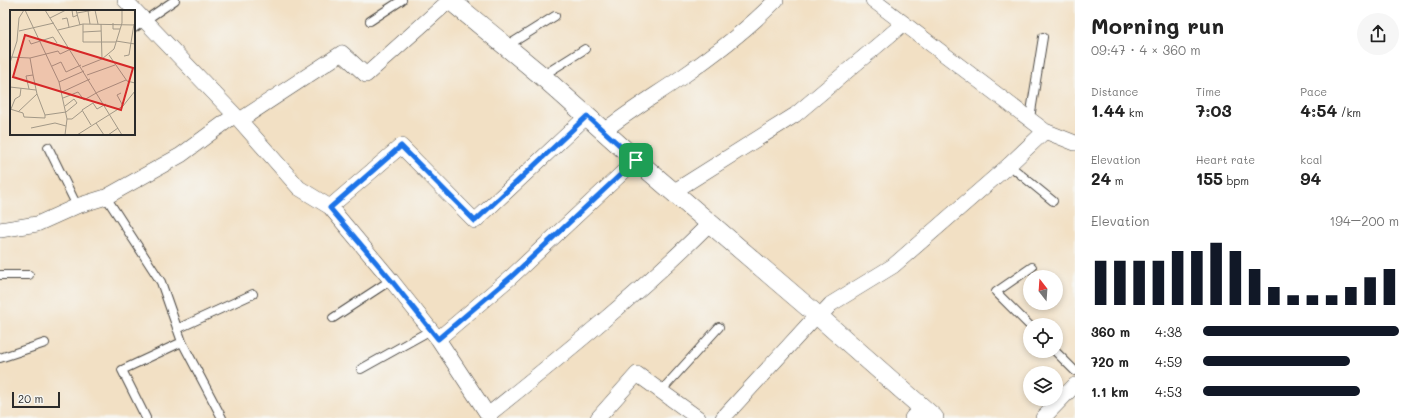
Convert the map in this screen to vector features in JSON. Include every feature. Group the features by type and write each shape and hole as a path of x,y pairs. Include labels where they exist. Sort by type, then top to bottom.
{"street":[{"path":"125,0 131,10"},
{"path":"0,230 37,224 77,206 106,197 181,155 237,118 342,53 366,75 450,0 542,76 709,224 818,316 922,414"},
{"path":"873,0 1030,118 1045,131 1075,143"},
{"path":"604,131 624,115 710,57 769,3"},
{"path":"139,24 237,118 299,188 330,208 435,335 489,417 673,260 709,224"},
{"path":"674,192 795,115 903,24"},
{"path":"330,208 401,146 475,221 587,116"},
{"path":"723,418 831,304 893,266 1009,165 1045,131"},
{"path":"435,335 511,277 636,160"},
{"path":"598,418 637,374 698,418"},
{"path":"1046,417 1075,385"}],"lane":[{"path":"139,24 176,0"},
{"path":"370,21 402,0"},
{"path":"507,46 555,16"},
{"path":"1030,118 1043,37"},
{"path":"542,76 585,49"},
{"path":"48,147 77,206"},
{"path":"1009,165 1053,201"},
{"path":"106,197 161,282 182,342 222,418"},
{"path":"1023,319 996,292 1032,267"},
{"path":"0,274 29,276"},
{"path":"333,318 391,280"},
{"path":"177,329 253,294"},
{"path":"661,392 720,327"},
{"path":"361,369 435,335"},
{"path":"146,418 122,370 182,342"},
{"path":"0,358 45,343"},
{"path":"1062,358 1075,371"}],"route":[{"path":"587,116 636,160 511,277 472,312 438,339 391,280 330,208 401,146 475,221 587,116"}]}
